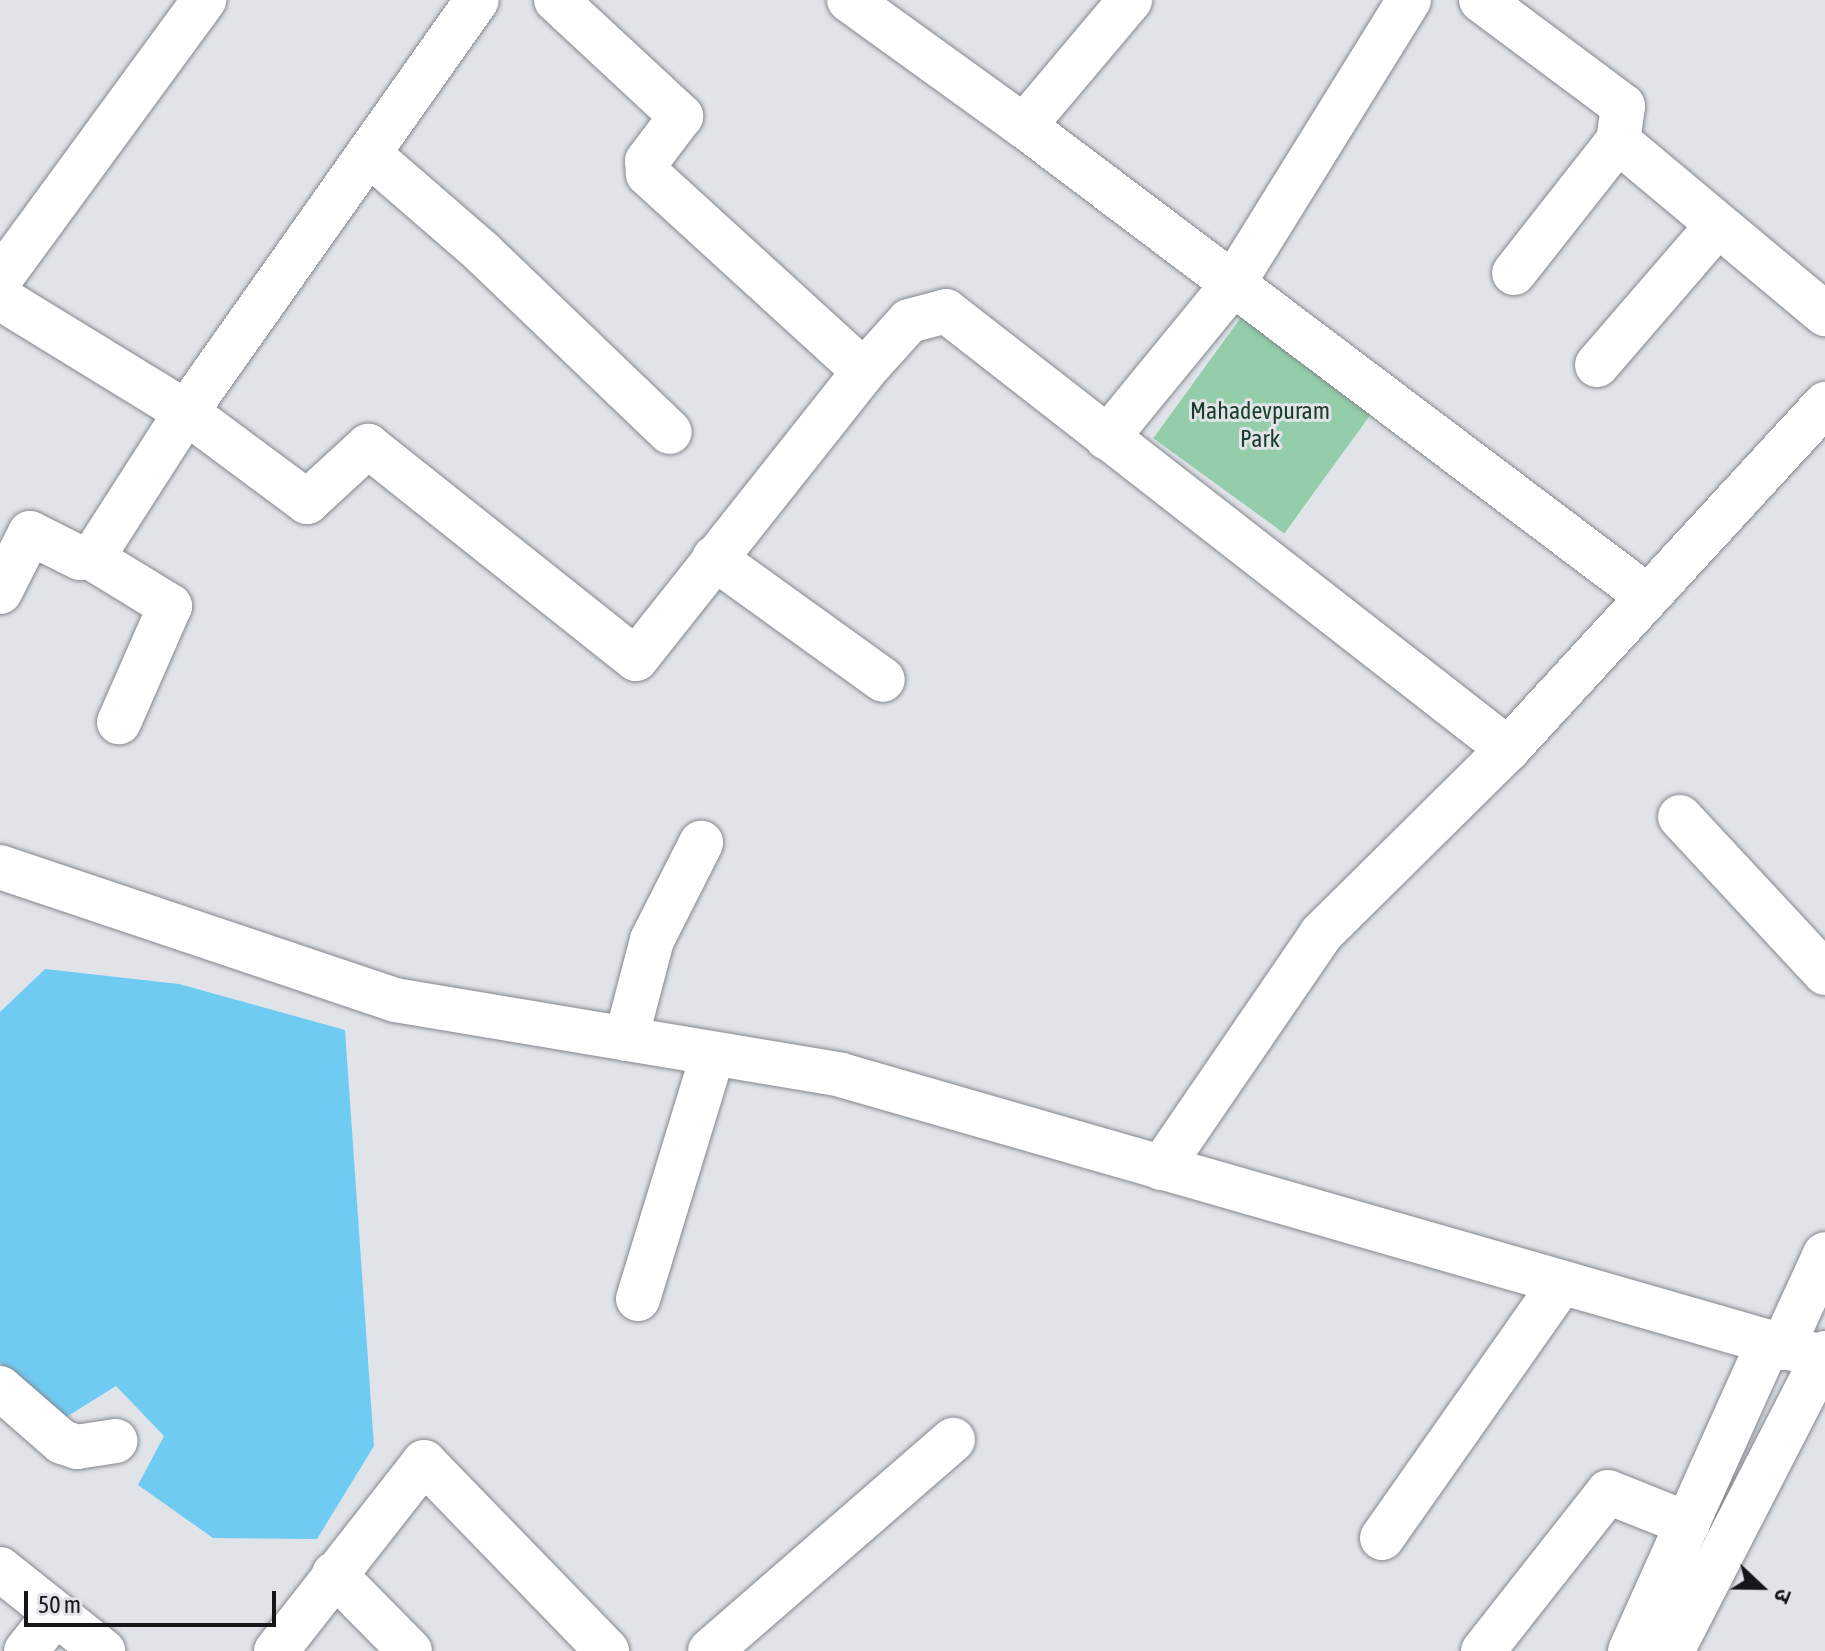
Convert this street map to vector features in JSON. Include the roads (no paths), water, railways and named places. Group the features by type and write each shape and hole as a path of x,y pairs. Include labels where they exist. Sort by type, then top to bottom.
{"street":[{"path":"0,279 204,0"},
{"path":"90,557 186,412 477,0"},
{"path":"556,0 681,116 647,161 648,174 864,371"},
{"path":"849,0 1024,126 1647,596"},
{"path":"1024,126 1130,0"},
{"path":"1107,438 1233,284 1409,0"},
{"path":"1481,0 1623,106 1618,141 1514,273"},
{"path":"1618,141 1825,314"},
{"path":"369,154 482,252 670,432"},
{"path":"1597,365 1718,225"},
{"path":"0,298 186,412 307,502 368,446 631,659 641,654 864,371 909,321 946,311 1508,749"},
{"path":"1161,1168 1321,934 1508,749 1825,404"},
{"path":"0,592 15,525 80,558 90,557 170,606 119,722"},
{"path":"714,558 883,680"},
{"path":"1680,817 1825,973"},
{"path":"626,1039 652,940 701,843"},
{"path":"0,867 395,1000 841,1075 1803,1352"},
{"path":"638,1299 713,1054"},
{"path":"1672,1651 1803,1352 1825,1254"},
{"path":"1382,1538 1561,1283"},
{"path":"1630,1651 1688,1524 1803,1352"},
{"path":"0,1388 62,1442 77,1447 116,1441"},
{"path":"710,1651 953,1440"},
{"path":"276,1651 420,1465 428,1463 607,1651"},
{"path":"1483,1651 1608,1492 1688,1524"},
{"path":"0,1569 103,1651"},
{"path":"334,1574 410,1651"},
{"path":"26,1651 55,1614"}],"water":[{"path":"45,969 179,984 345,1030 374,1446 317,1539 213,1538 138,1485 164,1436 116,1386 63,1419 0,1363 0,1012"}],"park label":[{"name":"Mahadevpuram Park","path":"1260,425"}]}
